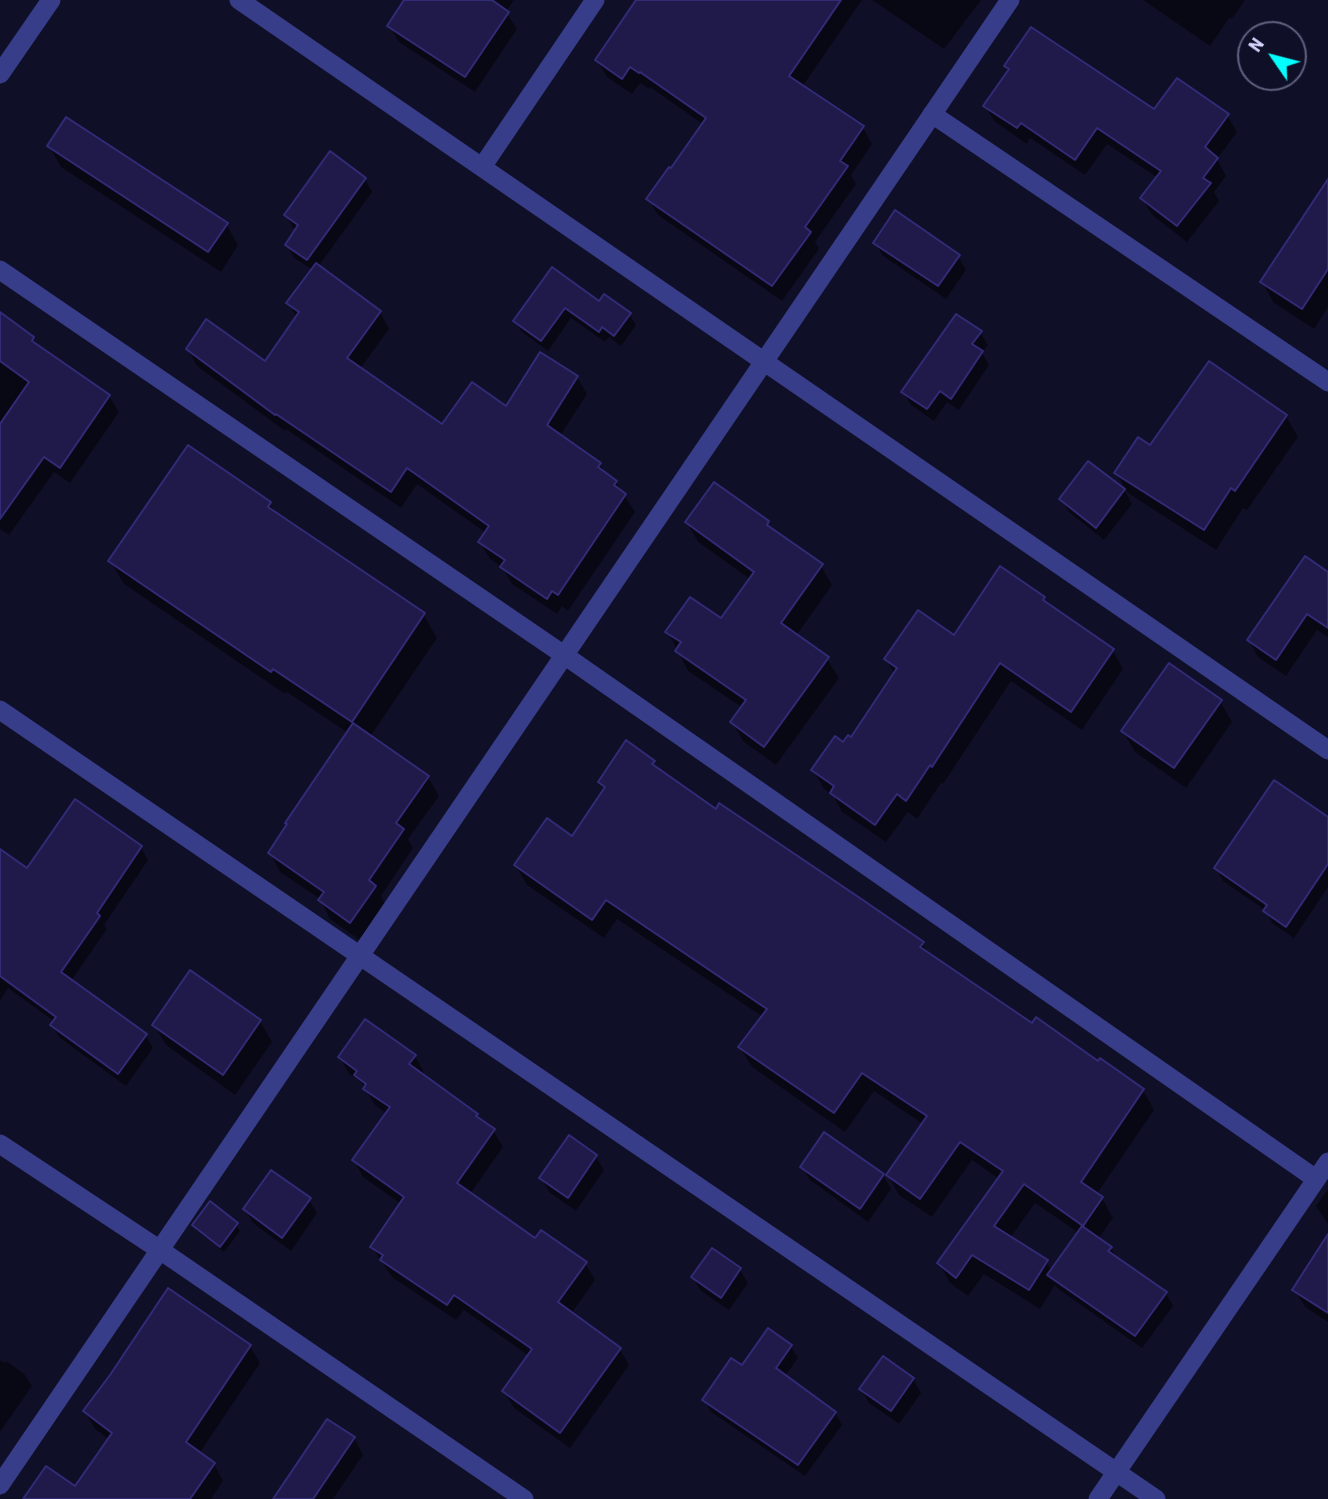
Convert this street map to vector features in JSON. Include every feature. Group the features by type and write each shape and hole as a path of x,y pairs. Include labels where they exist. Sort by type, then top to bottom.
{"street":[{"path":"0,74 51,0"},
{"path":"239,0 1328,750"},
{"path":"482,167 595,0"},
{"path":"0,1485 1010,0"},
{"path":"932,114 1328,382"},
{"path":"0,270 565,655 1316,1179"},
{"path":"0,710 1156,1499"},
{"path":"0,1144 524,1499"},
{"path":"1098,1499 1328,1162"}],"building":[{"path":"404,0 492,0 509,12 465,77 387,26"},
{"path":"636,0 841,0 789,76 864,126 840,161 848,166 805,227 811,232 772,286 646,199 706,118 640,72 630,67 622,79 595,60"},
{"path":"1031,27 1154,109 1177,78 1229,114 1205,147 1218,158 1203,178 1211,183 1177,226 1140,198 1161,171 1097,128 1075,160 1021,123 1017,128 983,106 1009,69 1004,66"},
{"path":"66,117 228,223 208,252 47,146"},
{"path":"330,151 366,178 307,260 285,245 298,225 284,215"},
{"path":"1328,179 1328,269 1302,309 1260,282"},
{"path":"895,210 960,255 938,286 873,243"},
{"path":"316,263 381,311 347,358 442,424 472,382 506,406 540,352 578,376 547,425 601,463 598,467 617,481 614,485 626,494 558,595 552,591 547,599 500,567 505,560 478,542 489,526 407,468 391,492 275,415 186,349 206,319 265,361 299,312 286,303"},
{"path":"552,267 599,301 604,294 631,313 614,336 602,327 599,332 565,308 541,341 513,321"},
{"path":"0,312 34,337 32,341 110,395 60,468 44,457 0,519 0,424 29,382 0,361"},
{"path":"956,314 982,331 972,344 983,351 951,399 940,391 927,409 901,392"},
{"path":"1209,361 1287,415 1235,491 1231,488 1204,530 1114,473 1138,437 1150,445"},
{"path":"188,445 271,502 268,507 425,613 352,722 273,669 271,672 108,561"},
{"path":"1088,461 1125,489 1096,528 1059,499"},
{"path":"714,482 769,521 767,525 823,564 781,623 829,657 764,747 730,722 746,700 675,651 681,642 665,632 690,597 721,618 754,572 685,522"},
{"path":"1305,556 1328,572 1328,628 1307,614 1276,660 1247,640"},
{"path":"1000,566 1045,597 1043,600 1114,649 1071,712 1000,663 932,767 930,765 906,801 897,794 875,825 830,793 834,786 811,770 835,736 843,742 848,735 851,737 897,668 884,659 918,610 954,635"},
{"path":"1169,663 1222,700 1174,768 1121,731"},
{"path":"353,723 429,776 396,823 404,829 369,880 376,886 350,923 318,900 324,892 268,853 287,824 285,823"},
{"path":"626,740 655,761 652,764 716,809 719,803 857,896 924,942 920,947 1032,1023 1036,1017 1098,1061 1100,1058 1144,1089 1081,1182 1103,1197 1083,1226 1024,1184 994,1226 1048,1260 1029,1290 972,1255 956,1278 937,1263 1003,1171 960,1142 920,1199 886,1175 927,1116 862,1073 834,1113 738,1047 767,1009 606,900 592,920 514,865 547,818 572,836 605,787 598,782"},
{"path":"1274,780 1328,817 1328,864 1286,927 1263,911 1267,905 1214,868"},
{"path":"75,799 142,846 97,913 100,916 61,972 147,1034 118,1074 50,1025 56,1017 0,976 0,849 27,868"},
{"path":"190,970 261,1020 223,1075 152,1025"},
{"path":"365,1019 416,1055 409,1064 495,1129 457,1183 535,1238 541,1230 587,1262 558,1302 621,1348 560,1433 502,1391 532,1349 454,1295 447,1305 380,1260 383,1255 370,1247 404,1197 352,1160 390,1107 363,1089 366,1084 354,1075 357,1071 338,1057"},
{"path":"824,1132 884,1174 860,1209 800,1167"},
{"path":"569,1135 597,1155 568,1198 539,1178"},
{"path":"271,1170 311,1198 282,1238 243,1209"},
{"path":"210,1201 238,1223 220,1247 192,1225"},
{"path":"1082,1226 1112,1247 1108,1251 1167,1292 1135,1336 1047,1275"},
{"path":"1328,1234 1328,1313 1292,1290"},
{"path":"712,1248 741,1268 721,1298 691,1277"},
{"path":"168,1288 251,1345 186,1442 215,1463 190,1499 23,1499 46,1466 75,1486 112,1433 83,1411"},
{"path":"768,1328 792,1345 776,1368 836,1412 798,1465 702,1400 731,1358 742,1365"},
{"path":"883,1356 914,1378 891,1411 859,1389"},
{"path":"327,1419 355,1437 313,1499 273,1499"}]}
